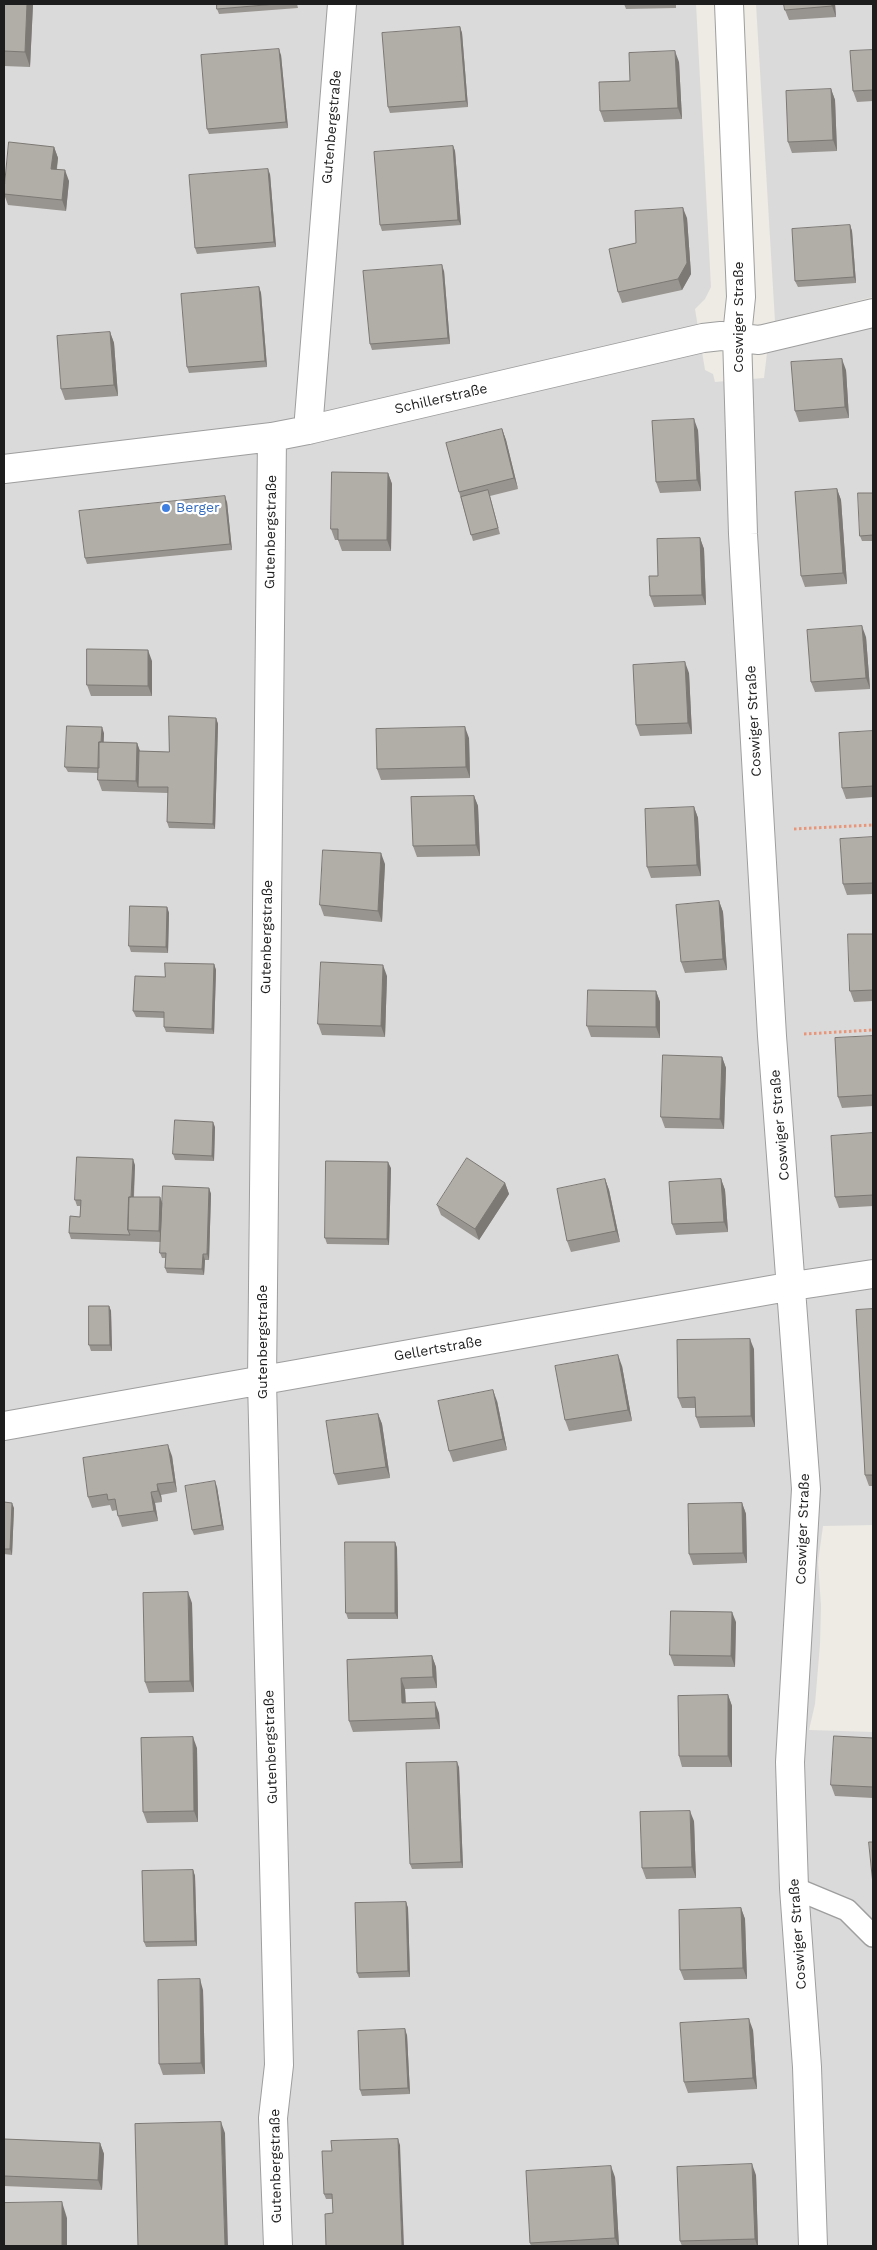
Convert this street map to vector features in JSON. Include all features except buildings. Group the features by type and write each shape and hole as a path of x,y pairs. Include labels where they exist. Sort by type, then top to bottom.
{"street":[{"name":"Gutenbergstraße","path":"308,430 342,4"},
{"name":"Coswiger Straße","path":"729,4 741,297 737,336 743,534 772,1036 793,1286 806,1489 790,1762 794,1888 805,2039 813,2246"},
{"name":"Schillerstraße","path":"4,468 272,437 703,338 737,336 759,340 873,313"},
{"name":"Gutenbergstraße","path":"272,437 262,1381 279,2064 273,2118 278,2246"},
{"name":"Gellertstraße","path":"4,1426 793,1286 873,1274"}],"lane":[{"path":"794,1888 847,1910 873,1936"}],"path":[{"path":"761,831 873,825"},
{"path":"772,1036 873,1030"}],"shaded area":[{"path":"4,4 696,4 711,287 705,299 695,309 705,370 713,374 715,382 764,378 767,353 777,347 873,324 873,1525 823,1526 818,1562 821,1606 820,1644 815,1704 809,1730 873,1732 873,2246 4,2246"},
{"path":"756,4 873,4 873,297 775,321"}],"place":[{"name":"Berger","path":"166,508"}]}
